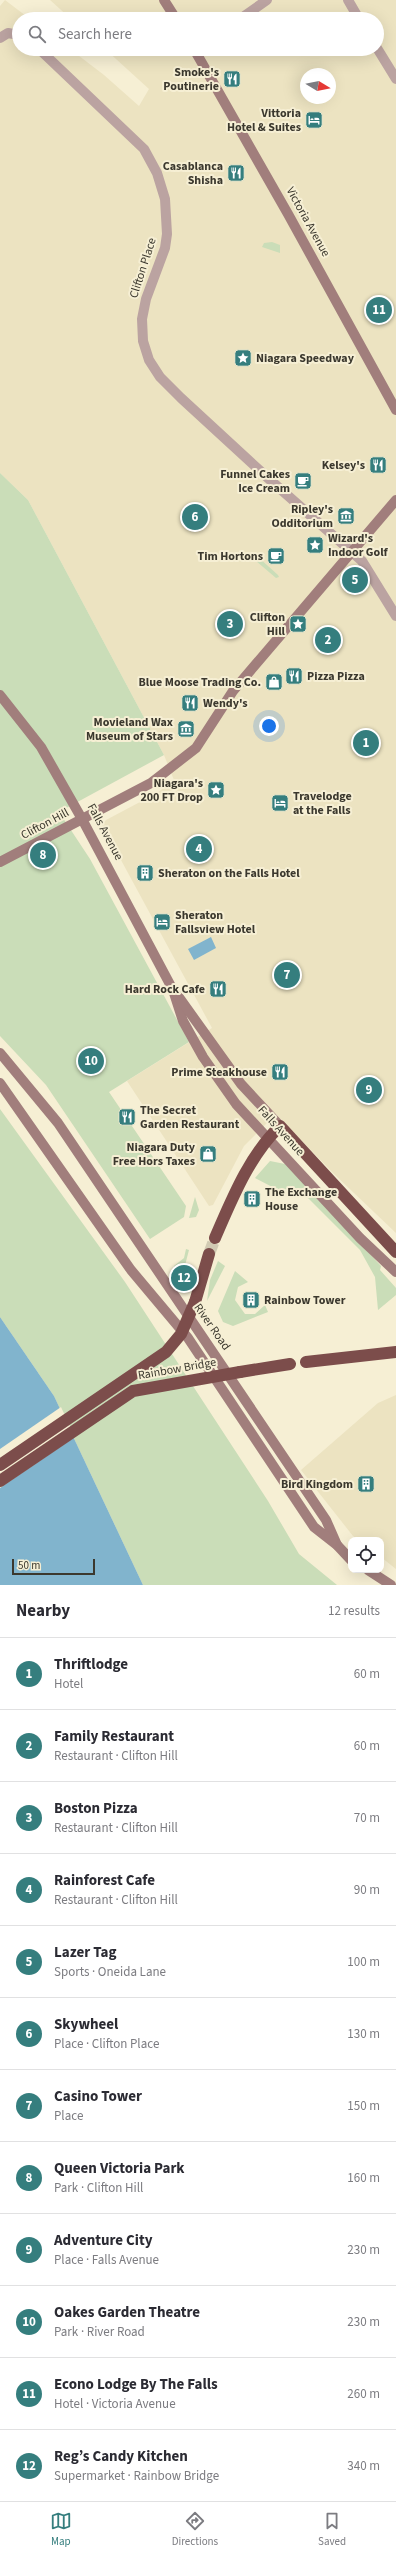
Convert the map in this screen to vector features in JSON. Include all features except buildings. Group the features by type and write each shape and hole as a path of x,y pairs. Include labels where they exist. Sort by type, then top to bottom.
{"highway":[{"path":"215,1238 247,1170 268,1137 280,1126"},
{"name":"Falls Avenue","path":"280,1126 394,1250"},
{"name":"Rainbow Bridge","path":"0,1465 166,1352 181,1334 195,1302 209,1254"},
{"path":"306,1362 396,1352"},
{"name":"Rainbow Bridge","path":"0,1481 133,1392 290,1364"}],"main road":[{"path":"164,0 172,12"},
{"name":"Victoria Avenue","path":"199,56 396,410"},
{"name":"Clifton Hill","path":"0,862 155,780 196,748 233,691 396,500"},
{"name":"Falls Avenue","path":"0,695 41,747 82,819 173,990 238,1081 280,1126"},
{"name":"Falls Avenue","path":"173,990 183,1021 203,1057 236,1104 360,1238 396,1272"},
{"name":"River Road","path":"0,1053 58,1122 326,1520 338,1545"},
{"name":"River Road","path":"0,1083 131,1270 188,1338 314,1527 338,1545 348,1557"},
{"path":"373,1573 391,1585"}],"street":[{"path":"250,12 267,0"},
{"path":"348,0 355,12"},
{"path":"0,38 8,33 12,34"},
{"name":"Clifton Place","path":"46,56 144,149 157,173 165,199 167,234 165,248 146,299 142,319 142,341 149,360 160,377 181,398 269,480 352,550 367,566 396,616"},
{"path":"382,56 396,79"}],"shaded area":[{"path":"5,0 21,12 12,12 12,56 79,56 104,75 139,106 149,89 113,56 384,56 384,12 63,12 50,0 396,0 396,1233 333,1173 276,1114 244,1146 213,1205 209,1206 127,1081 212,1028 102,825 106,820 157,793 174,780 164,755 28,500 0,473 0,6"},
{"path":"396,1395 396,1569 384,1559 384,1537 353,1536 301,1470 378,1403"}],"green space":[{"path":"272,242 280,245 280,253 262,247 264,243"},
{"path":"0,473 28,500 164,755 59,812 90,859 189,1042 109,1092 186,1206 184,1217 150,1239 46,1085 0,1036"},
{"path":"258,557 279,577 276,578 256,561"},
{"path":"0,1109 125,1282 268,1501 299,1554 337,1585 143,1585 54,1396 0,1317"},
{"path":"270,1161 285,1164 297,1174 381,1266 380,1270 396,1288 396,1295 378,1310 375,1277 360,1250 304,1194 290,1189 278,1190 255,1178"},
{"path":"195,1197 199,1210 196,1217 189,1218"},
{"path":"186,1249 189,1250 183,1273 185,1283 174,1266 184,1258"},
{"path":"218,1261 225,1266 207,1301 210,1280"},
{"path":"235,1271 248,1282 238,1287 235,1300 245,1314 255,1314 265,1305 268,1312 233,1326 223,1322 218,1311"}],"water":[{"path":"211,937 216,948 194,960 188,949"},
{"path":"0,1317 54,1396 143,1585 0,1585"}],"pier":[{"path":"61,1407 75,1437 0,1488 0,1449"}],"tunnel":[{"path":"209,1254 215,1238"}],"place":[{"name":"Smoke's Poutinerie","path":"232,79"},
{"name":"Vittoria Hotel & Suites","path":"314,120"},
{"name":"Casablanca Shisha","path":"236,173"},
{"name":"Econo Lodge By The Falls","path":"379,310"},
{"name":"Niagara Speedway","path":"243,358"},
{"name":"Kelsey's","path":"378,465"},
{"name":"Funnel Cakes Ice Cream","path":"303,481"},
{"name":"Ripley's Odditorium","path":"346,516"},
{"name":"Skywheel","path":"195,517"},
{"name":"Wizard's Indoor Golf","path":"315,545"},
{"name":"Tim Hortons","path":"276,556"},
{"name":"Lazer Tag","path":"355,580"},
{"name":"Boston Pizza","path":"230,624"},
{"name":"Clifton Hill","path":"298,624"},
{"name":"Family Restaurant","path":"328,640"},
{"name":"Pizza Pizza","path":"294,676"},
{"name":"Blue Moose Trading Co.","path":"274,682"},
{"name":"Wendy's","path":"190,703"},
{"name":"Movieland Wax Museum of Stars","path":"186,729"},
{"name":"Thriftlodge","path":"366,743"},
{"name":"Niagara's 200 FT Drop","path":"216,790"},
{"name":"Travelodge at the Falls","path":"280,803"},
{"name":"Rainforest Cafe","path":"199,849"},
{"name":"Queen Victoria Park","path":"43,855"},
{"name":"Sheraton on the Falls Hotel","path":"145,873"},
{"name":"Sheraton Fallsview Hotel","path":"162,922"},
{"name":"Casino Tower","path":"287,975"},
{"name":"Hard Rock Cafe","path":"218,989"},
{"name":"Oakes Garden Theatre","path":"91,1061"},
{"name":"Prime Steakhouse","path":"280,1072"},
{"name":"Adventure City","path":"369,1090"},
{"name":"The Secret Garden Restaurant","path":"127,1117"},
{"name":"Niagara Duty Free Hors Taxes","path":"208,1154"},
{"name":"The Exchange House","path":"252,1199"},
{"name":"Reg’s Candy Kitchen","path":"184,1278"},
{"name":"Rainbow Tower","path":"251,1300"},
{"name":"Bird Kingdom","path":"366,1484"}]}
